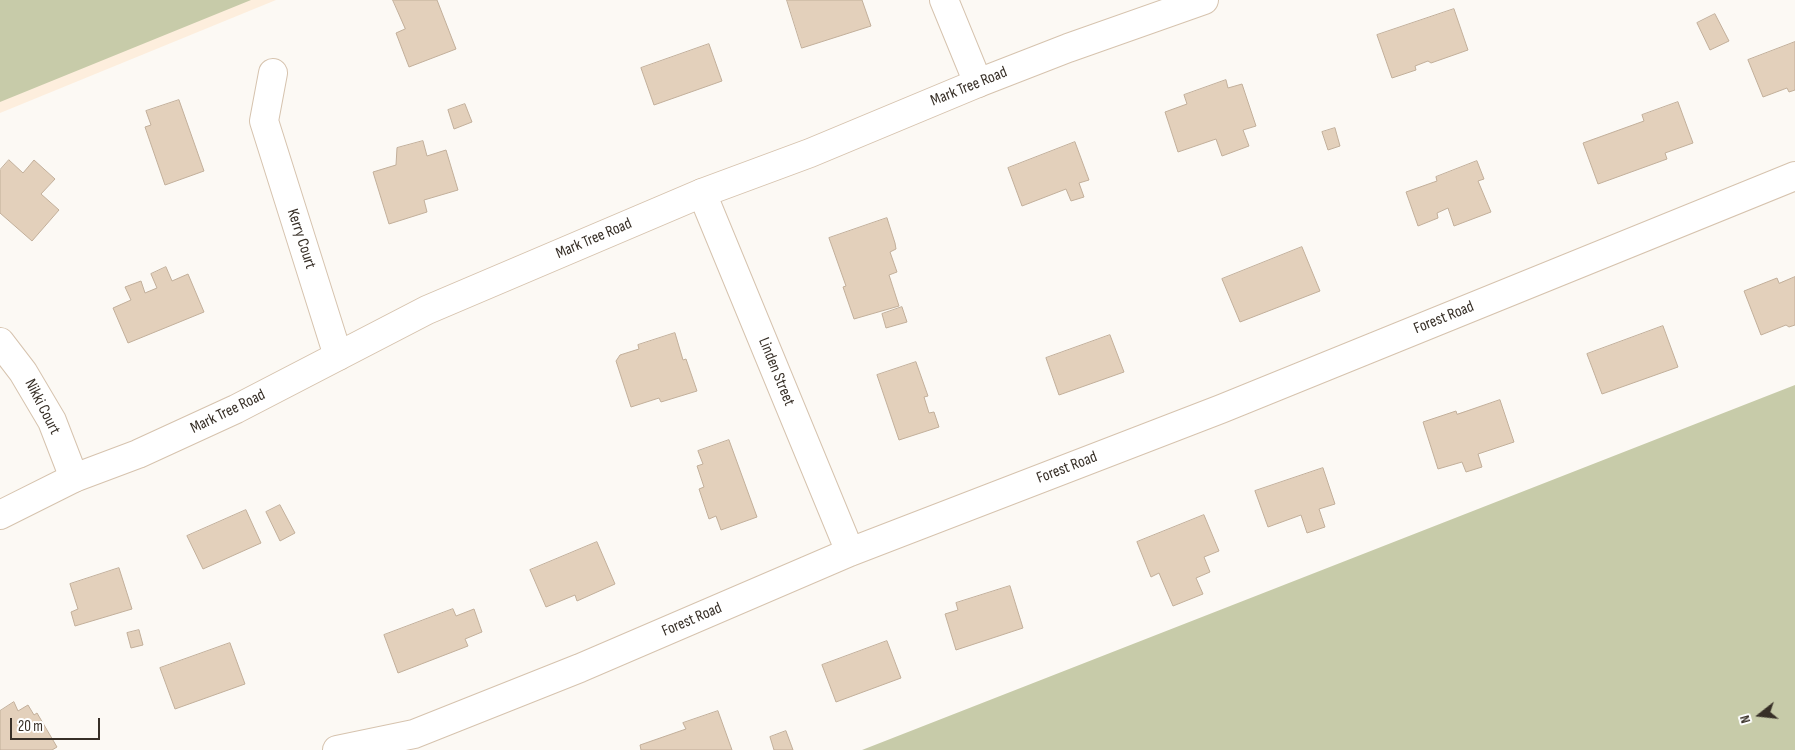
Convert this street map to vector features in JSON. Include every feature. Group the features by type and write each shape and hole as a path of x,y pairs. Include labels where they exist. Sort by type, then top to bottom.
{"street":[{"path":"944,0 978,83"},
{"name":"Mark Tree Road","path":"0,514 74,478 138,454 236,409 427,310 702,193 810,153 978,83 1068,48 1204,0"},
{"name":"Kerry Court","path":"273,73 264,121 338,356"},
{"name":"Forest Road","path":"337,750 414,734 580,668 850,552 1221,409 1795,176"},
{"name":"Linden Street","path":"702,193 850,552"},
{"name":"Nikki Court","path":"0,342 24,372 52,421 74,478"}],"shaded area":[{"path":"0,0 276,0 0,113"}],"green space":[{"path":"0,0 251,0 0,102"},
{"path":"1795,385 1795,750 862,750"}],"building":[{"path":"393,0 437,0 456,49 409,67 396,33 405,29"},
{"path":"787,0 862,0 871,26 802,48"},
{"path":"1454,9 1468,50 1431,63 1428,61 1415,66 1416,70 1392,78 1377,35"},
{"path":"1715,14 1729,41 1710,50 1697,23"},
{"path":"1795,42 1795,90 1789,92 1787,88 1763,97 1748,60"},
{"path":"709,44 722,81 654,105 641,68"},
{"path":"1226,80 1228,88 1242,84 1256,126 1243,130 1249,146 1222,156 1216,139 1178,152 1165,112 1187,104 1184,95"},
{"path":"179,100 204,171 165,185 145,127 151,125 146,111"},
{"path":"1678,102 1693,143 1665,153 1667,159 1598,184 1583,143 1644,121 1642,115"},
{"path":"465,104 472,122 454,129 448,110"},
{"path":"1335,128 1340,146 1328,150 1322,132"},
{"path":"423,141 427,156 446,150 458,190 424,200 427,212 389,224 373,172 396,165 397,148"},
{"path":"1075,142 1089,180 1079,183 1084,197 1071,201 1066,189 1022,206 1008,168"},
{"path":"9,160 23,173 34,160 55,179 41,194 59,210 32,241 0,213 0,170"},
{"path":"1477,161 1484,179 1478,181 1491,212 1454,226 1448,208 1437,213 1438,218 1418,226 1406,192 1437,181 1436,177"},
{"path":"887,218 895,243 896,249 890,252 897,272 889,275 899,306 854,319 843,287 846,286 829,238"},
{"path":"1302,247 1320,291 1240,322 1222,279"},
{"path":"166,267 172,281 188,274 204,312 128,343 113,308 131,300 125,287 141,281 145,293 157,288 151,274"},
{"path":"1795,277 1795,325 1789,327 1786,325 1761,335 1744,291 1777,278 1779,283"},
{"path":"902,307 907,322 886,328 882,314"},
{"path":"1663,326 1678,367 1602,394 1587,354"},
{"path":"675,333 683,360 686,359 697,391 661,402 659,398 631,407 616,361 620,355 639,349 638,345"},
{"path":"1110,335 1124,372 1059,395 1046,358"},
{"path":"916,362 928,396 924,397 929,413 934,412 939,427 899,440 877,375"},
{"path":"1500,400 1514,442 1478,454 1482,467 1466,472 1462,462 1438,469 1423,422 1456,411 1457,414"},
{"path":"729,440 757,517 721,530 716,516 709,519 699,489 704,487 697,466 703,464 698,451"},
{"path":"1323,468 1335,504 1319,509 1325,527 1307,533 1301,515 1268,527 1255,491"},
{"path":"280,505 295,533 280,541 266,512"},
{"path":"246,510 261,543 203,569 187,536"},
{"path":"1204,515 1219,551 1204,557 1210,572 1196,578 1203,594 1173,606 1159,573 1151,577 1137,542"},
{"path":"597,542 615,584 577,601 575,595 546,607 530,570"},
{"path":"119,568 132,609 75,626 71,612 78,609 70,584"},
{"path":"1010,586 1023,628 956,650 945,614 958,610 956,603"},
{"path":"453,609 456,616 474,609 482,632 465,639 468,646 398,673 384,635"},
{"path":"139,630 143,645 131,648 127,633"},
{"path":"887,641 901,678 836,702 822,665"},
{"path":"230,643 245,684 175,709 160,668"},
{"path":"14,702 18,711 28,705 34,715 37,713 57,747 52,750 0,750 0,711"},
{"path":"718,711 732,750 641,750 640,745 686,729 683,723"},
{"path":"786,731 793,750 774,750 770,737"}]}
